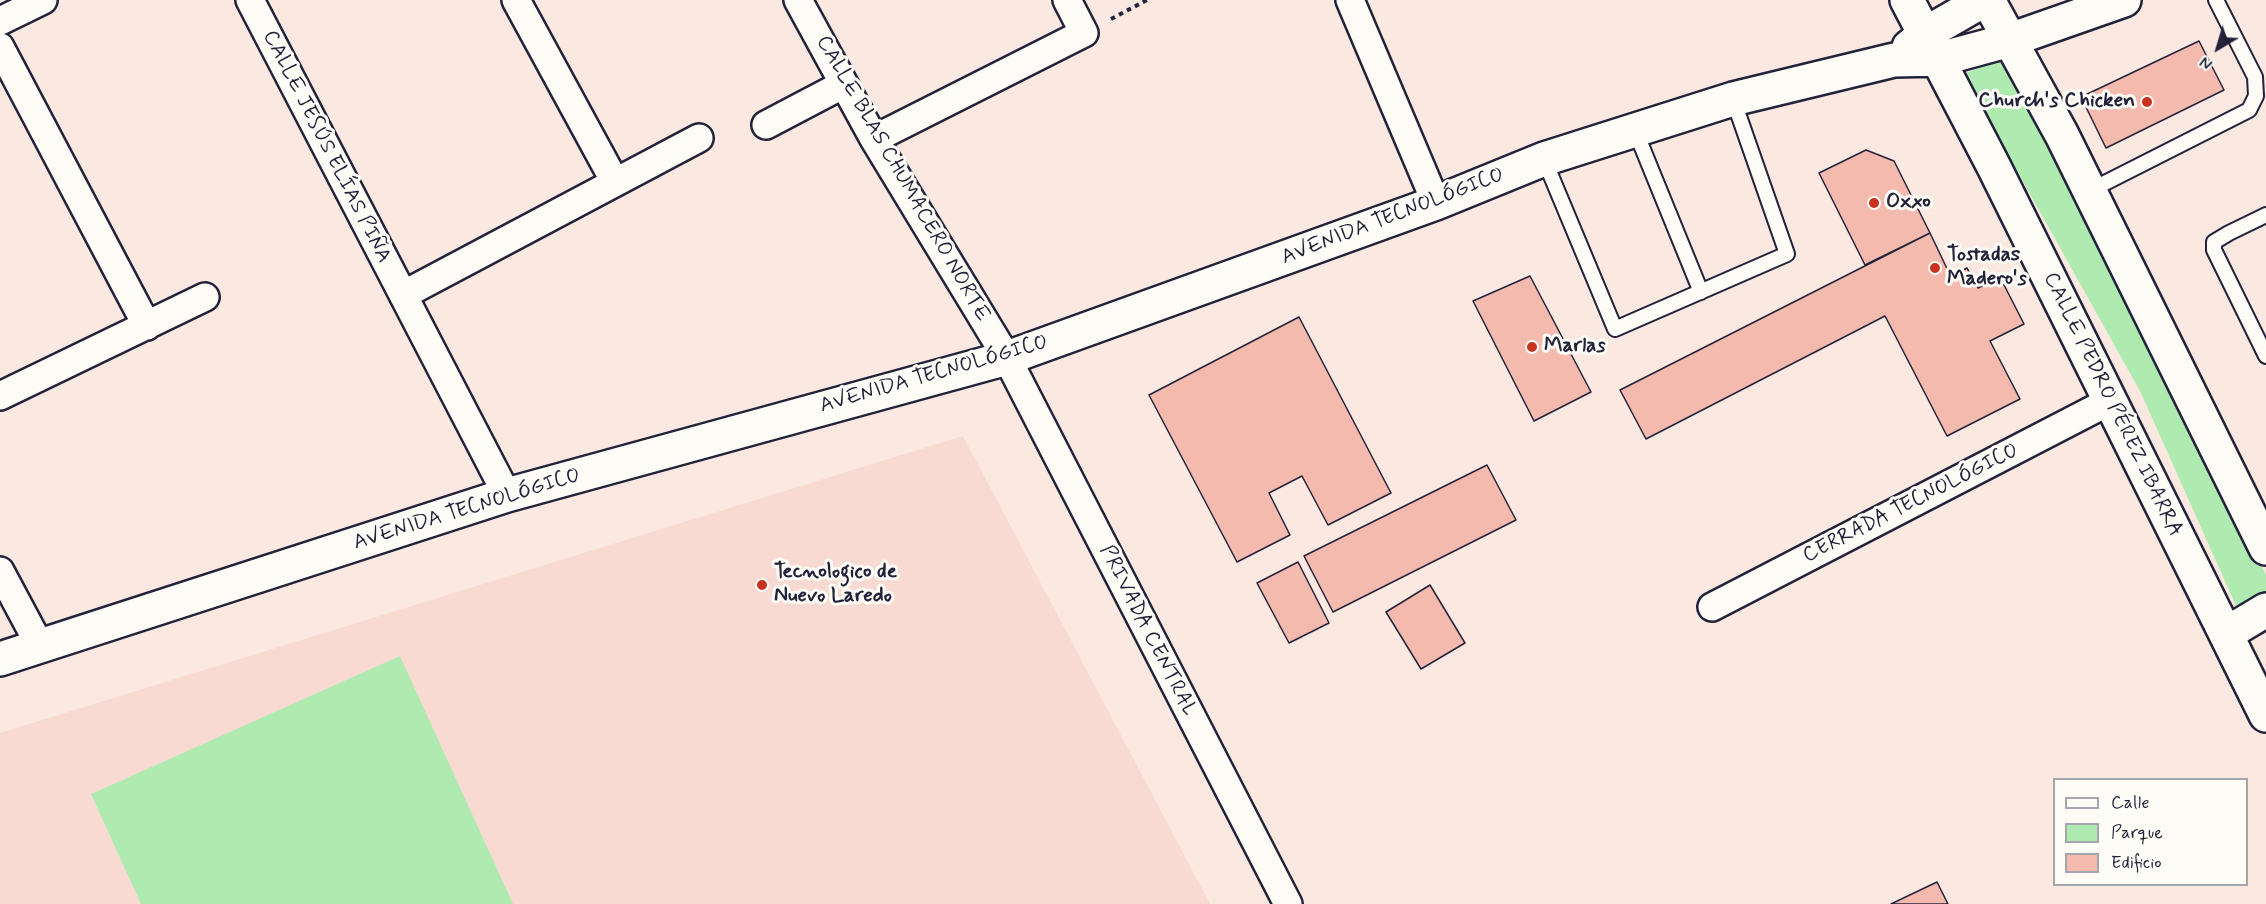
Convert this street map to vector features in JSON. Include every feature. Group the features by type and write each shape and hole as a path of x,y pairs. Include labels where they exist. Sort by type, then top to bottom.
{"street":[{"path":"0,21 43,0"},
{"name":"CALLE JESÚS ELÍAS PIÑA","path":"250,0 507,495"},
{"path":"516,0 615,182"},
{"name":"CALLE BLAS CHUMACERO NORTE","path":"798,0 874,139 1007,358"},
{"path":"874,139 1084,33 1067,0"},
{"path":"1350,0 1436,202"},
{"name":"CALLE PEDRO PÉREZ IBARRA","path":"1907,0 2266,714"},
{"path":"1932,47 1986,0 2062,135 2266,548"},
{"path":"1932,47 2010,40 2124,0"},
{"path":"0,46 147,326"},
{"name":"AVENIDA TECNOLÓGICO","path":"0,659 507,495 1007,358 1436,202 1544,159 1732,99 1894,60 1932,47"},
{"path":"766,125 844,84"},
{"path":"403,295 699,138"},
{"path":"0,396 205,297"},
{"name":"PRIVADA CENTRAL","path":"1007,358 1288,904"},
{"name":"CERRADA TECNOLÓGICO","path":"1712,607 2110,401"},
{"path":"0,571 40,646"},
{"path":"2226,634 2266,610"}],"lane":[{"path":"2089,192 2249,110 2256,96 2255,77 2216,0"},
{"path":"1544,159 1615,329 1787,254 1732,99"},
{"path":"1635,130 1701,292"},
{"path":"2266,215 2214,242 2214,250 2266,356"}],"path":[{"path":"1084,33 1148,0"}],"shaded area":[{"name":"Tecnologico de Nuevo Laredo","path":"963,436 1210,904 0,904 0,733"}],"green space":[{"path":"2011,56 2266,575 2266,597 2237,608 2140,391 1963,74"},
{"path":"400,656 513,904 141,904 91,794"}],"building":[{"path":"2199,41 2224,90 2106,148 2081,97"},
{"name":"Oxxo","path":"1866,150 1894,161 1930,233 1865,265 1819,173"},
{"path":"1930,233 1951,277 1967,268 1978,288 2000,277 2024,324 1990,341 2020,399 1947,436 1885,316 1646,439 1620,390"},
{"name":"Marlas","path":"1530,276 1591,392 1534,421 1473,301"},
{"path":"1299,317 1391,493 1328,525 1302,476 1269,493 1290,535 1237,562 1149,395"},
{"path":"1487,465 1516,520 1333,612 1304,556"},
{"path":"1298,562 1329,623 1289,643 1257,583"},
{"path":"1430,585 1465,643 1421,669 1386,612"},
{"path":"1937,882 1948,904 1891,904"}],"place":[{"name":"Church's Chicken","path":"2147,102"},
{"name":"Oxxo","path":"1874,203"},
{"name":"Tostadas Madero's","path":"1935,268"},
{"name":"Marlas","path":"1532,347"},
{"name":"Tecnologico de Nuevo Laredo","path":"762,585"}]}
